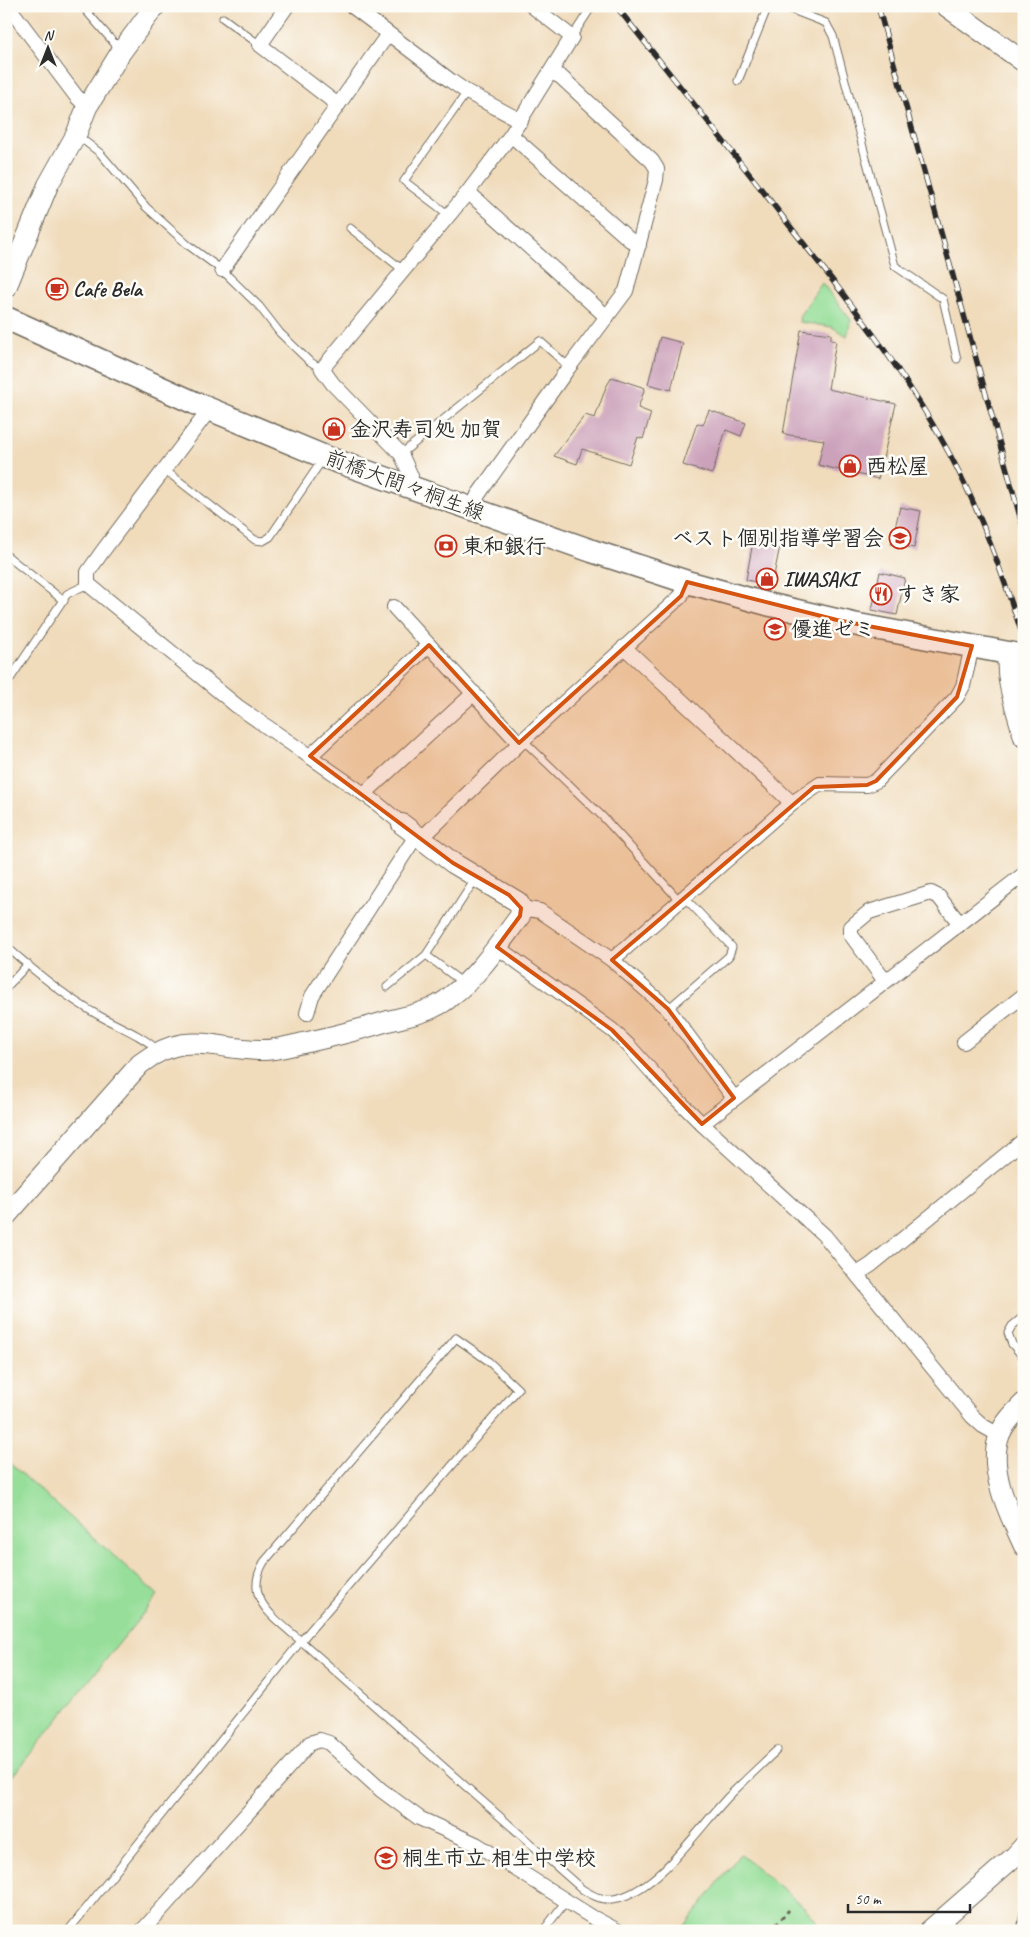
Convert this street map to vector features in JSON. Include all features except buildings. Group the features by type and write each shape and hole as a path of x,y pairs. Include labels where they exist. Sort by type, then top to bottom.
{"main road":[{"name":"前橋大間々桐生線","path":"6,318 210,409 325,456 472,509 687,582 767,604 837,620 1016,655"}],"street":[{"path":"8,6 76,96 87,107"},
{"path":"6,288 48,185 76,135 87,107 121,52 155,6"},
{"path":"288,6 260,45 338,105"},
{"path":"352,6 467,92 521,120"},
{"path":"408,486 411,476 401,454 332,384 322,368 468,192 511,135 572,37 532,6"},
{"path":"949,7 1024,62"},
{"path":"222,270 388,34"},
{"path":"472,509 478,495 569,367 626,291 656,180 657,169 652,161 575,90 551,72"},
{"path":"511,135 630,240 639,244"},
{"path":"468,192 607,317"},
{"path":"6,1216 140,1064 152,1055 174,1046 199,1042 272,1050 339,1035 433,1008 450,998 465,985 520,916 521,908 518,902 509,895 476,877 414,834 364,794 237,706 88,584 88,572 210,409"},
{"path":"307,1013 312,996 414,834 428,832 521,742 680,596 687,582"},
{"path":"394,607 521,742"},
{"path":"310,756 429,645"},
{"path":"612,960 792,803 820,784 867,785 876,781 957,697 963,686 972,646"},
{"path":"624,647 792,803"},
{"path":"1016,655 1007,667 1008,679 1024,737"},
{"path":"364,794 474,693"},
{"path":"702,1124 1024,874"},
{"path":"885,981 851,935 852,927 869,912 931,893 939,897 960,924"},
{"path":"521,908 540,911 612,960 668,1009 734,1098"},
{"path":"497,947 617,1035 702,1124 825,1236 972,1416 982,1426 999,1435"},
{"path":"964,1042 1024,995"},
{"path":"857,1274 871,1265 1024,1140"},
{"path":"1024,1403 999,1435 996,1464 1005,1502 1024,1546"},
{"path":"142,1931 310,1743 320,1740 329,1742 381,1790 419,1818 476,1844 592,1918 618,1931"},
{"path":"933,1930 1019,1854"}],"lane":[{"path":"82,6 121,52"},
{"path":"572,37 592,6"},
{"path":"738,81 768,6"},
{"path":"782,6 826,23 833,36 895,266 943,299 957,359"},
{"path":"223,18 260,45"},
{"path":"449,215 404,180 467,92"},
{"path":"76,135 100,153 146,207 188,245 222,270 258,306 280,333 309,361 322,368"},
{"path":"350,228 403,270"},
{"path":"401,454 540,341 569,367"},
{"path":"165,470 255,540 263,541 270,538 325,456"},
{"path":"6,555 64,601"},
{"path":"6,685 67,594 88,584"},
{"path":"521,742 603,816 681,898 732,946 730,956 668,1009"},
{"path":"387,987 426,955 476,877"},
{"path":"6,946 62,991 98,1016 140,1036 160,1052"},
{"path":"426,955 465,985"},
{"path":"6,988 28,964"},
{"path":"1024,1316 1012,1326 1008,1333 1012,1344 1024,1358"},
{"path":"68,1931 301,1641 518,1389 487,1360 456,1338 264,1562 257,1573 256,1586 258,1598 268,1611 301,1641 582,1889 606,1900 627,1896 648,1883 664,1869 730,1795 777,1750"},
{"path":"544,1931 566,1901"},
{"path":"1021,1931 1024,1912"}],"path":[{"path":"771,1931 789,1910"}],"highlighted area":[{"path":"687,582 837,620 972,646 957,697 876,781 867,785 814,787 612,960 668,1009 734,1098 702,1124 612,1030 497,947 520,916 521,908 509,895 453,863 310,756 429,645 519,743 681,596"}],"green space":[{"path":"822,283 851,320 847,336 832,327 799,322 800,315"},
{"path":"6,1460 158,1595 6,1784"},
{"path":"740,1854 804,1907 826,1931 681,1931"}],"railway":[{"path":"616,6 725,142 874,335 932,422 961,475 981,521 1024,640"},
{"path":"878,6 1024,531"}],"place":[{"name":"Cafe Bela","path":"57,289"},
{"name":"金沢寿司処 加賀","path":"334,429"},
{"name":"西松屋","path":"850,466"},
{"name":"ベスト個別指導学習会","path":"900,538"},
{"name":"東和銀行","path":"446,546"},
{"name":"IWASAKI","path":"767,579"},
{"name":"すき家","path":"881,594"},
{"name":"優進ゼミ","path":"775,629"},
{"name":"桐生市立 相生中学校","path":"386,1858"}]}
